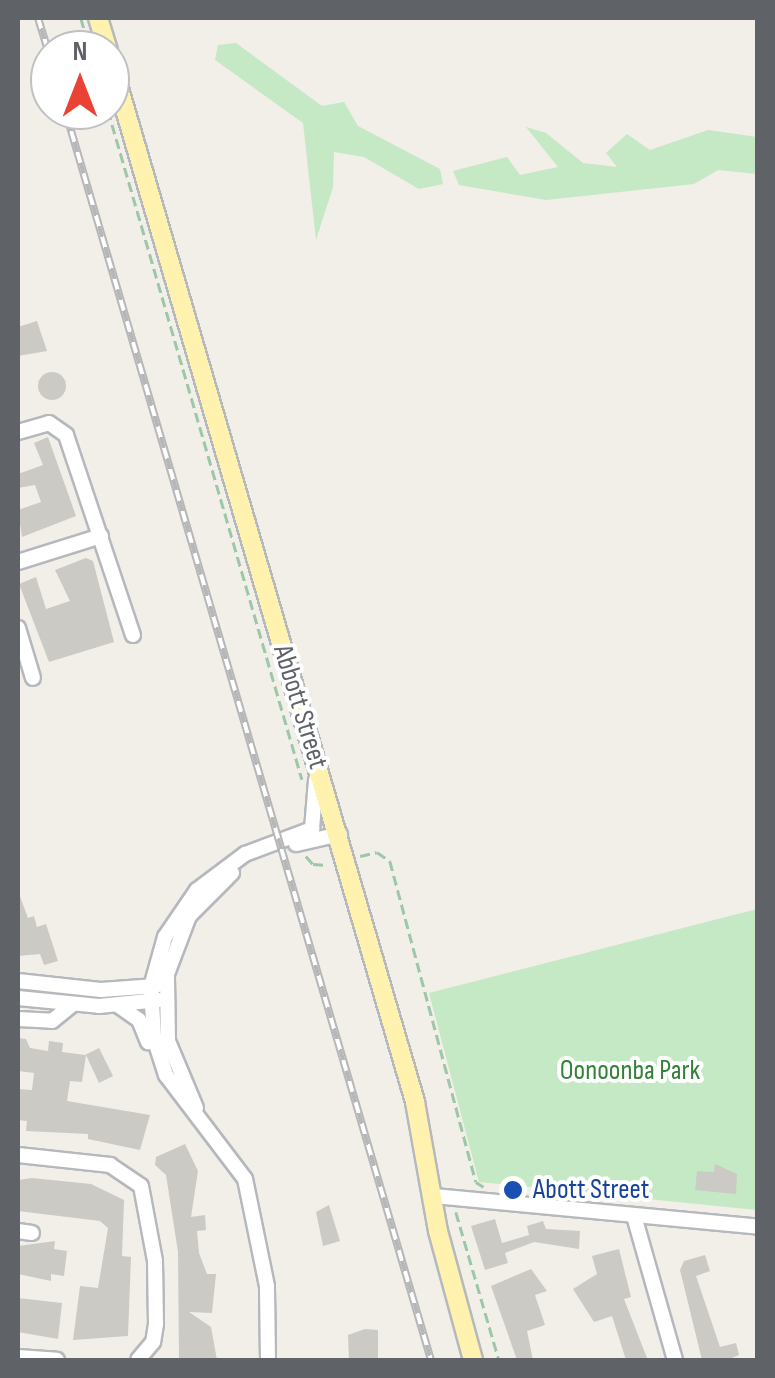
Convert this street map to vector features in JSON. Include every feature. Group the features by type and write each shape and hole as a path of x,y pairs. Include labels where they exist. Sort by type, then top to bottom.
{"main road":[{"name":"Abbott Street","path":"130,126 340,834 415,1102 433,1196 473,1360"}],"street":[{"path":"18,432 50,423 63,429 133,635"},
{"path":"18,562 101,536"},
{"path":"18,628 33,678"},
{"path":"174,1090 156,1047 165,936 197,890 245,854 312,828 315,759"},
{"path":"206,1129 174,1061 158,993 178,936 206,895 248,864 301,842 340,834"},
{"path":"18,980 158,993"},
{"path":"18,998 116,1006 158,993"},
{"path":"18,1019 52,1021 73,1004"},
{"path":"116,1006 139,1020 157,1072 245,1179 267,1286 268,1360"},
{"path":"18,1155 110,1165 141,1186 155,1261 156,1324 143,1359"},
{"path":"433,1196 758,1227"},
{"path":"634,1216 676,1360"},
{"path":"18,1357 57,1360"}],"path":[{"path":"114,130 305,791"},
{"path":"301,842 313,864 377,852 390,861 484,1201"},
{"path":"464,1210 456,1212 499,1360"}],"green space":[{"path":"236,43 322,106 344,102 358,126 440,169 443,184 419,189 364,157 334,152 333,187 316,240 303,123 215,60 218,45"},
{"path":"526,127 546,133 583,163 617,167 606,153 627,134 650,150 708,130 757,137 757,174 718,170 694,184 546,200 459,185 453,171 507,157 520,175 558,167"},
{"name":"Oonoonba Park","path":"757,909 757,1210 479,1182 429,993"}],"building":[{"path":"37,321 47,351 18,356 18,327"},
{"path":"52,372 62,376 66,386 62,396 52,400 42,396 38,386 42,376"},
{"path":"48,437 76,516 22,537 18,510 41,502 35,485 18,488 18,474 43,465 34,443"},
{"path":"86,558 93,561 114,642 49,662 19,584 36,577 46,609 70,601 55,570"},
{"path":"18,891 28,918 34,916 37,927 46,924 58,961 44,965 40,954 18,956"},
{"path":"18,1038 26,1039 30,1048 48,1051 49,1041 63,1043 62,1052 85,1055 99,1048 113,1076 99,1083 86,1055 82,1082 70,1081 67,1101 150,1115 140,1150 88,1139 88,1134 26,1131 27,1121 18,1120 18,1089 32,1090 34,1073 18,1071"},
{"path":"185,1144 198,1171 191,1217 205,1215 206,1230 197,1231 199,1253 207,1274 216,1274 212,1313 189,1312 211,1327 217,1360 179,1360 178,1252 166,1175 155,1165 156,1157"},
{"path":"715,1164 737,1174 736,1194 695,1190 697,1171 714,1172"},
{"path":"18,1180 91,1184 124,1200 122,1256 131,1257 128,1336 73,1340 80,1286 98,1288 108,1228 100,1221 18,1211"},
{"path":"329,1205 340,1241 323,1246 316,1212"},
{"path":"495,1219 502,1243 529,1235 527,1226 543,1221 546,1229 580,1231 579,1249 534,1242 505,1253 508,1263 485,1270 471,1226"},
{"path":"55,1241 54,1249 67,1251 64,1276 51,1274 51,1281 18,1274 18,1246"},
{"path":"619,1249 631,1297 624,1299 647,1358 639,1360 626,1360 612,1316 594,1322 573,1289 597,1274 592,1256"},
{"path":"705,1255 710,1271 696,1276 720,1347 736,1343 739,1355 727,1360 702,1360 680,1270 684,1261"},
{"path":"531,1269 547,1291 535,1295 545,1325 527,1331 533,1360 517,1360 491,1286"},
{"path":"18,1298 62,1303 58,1339 18,1332"},
{"path":"365,1329 378,1330 378,1360 349,1360 348,1335"}],"railway":[{"path":"38,18 42,30"},
{"path":"71,130 431,1360"}],"place":[{"name":"Abott Street","path":"513,1190"}]}
